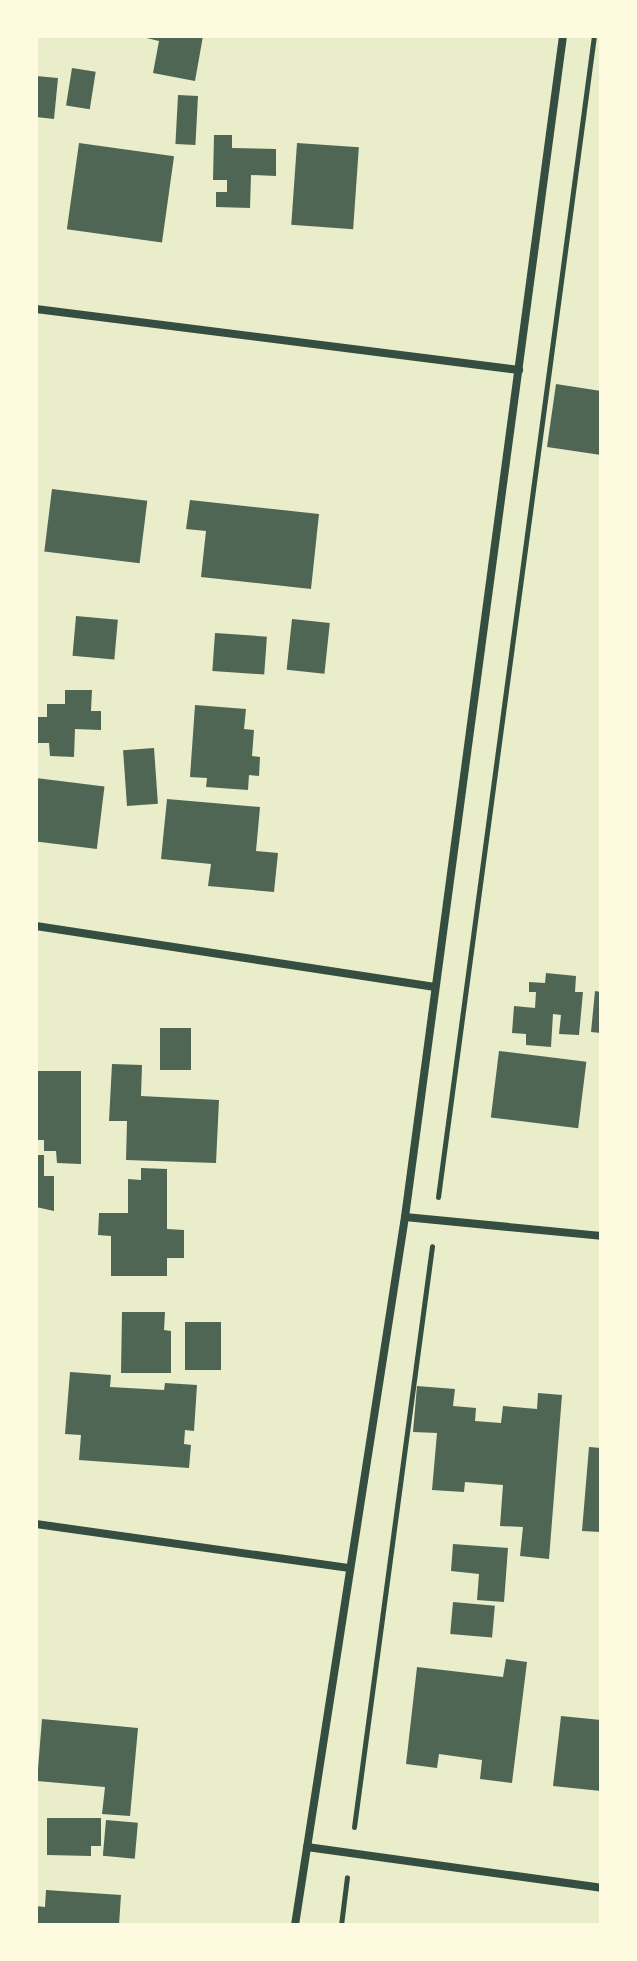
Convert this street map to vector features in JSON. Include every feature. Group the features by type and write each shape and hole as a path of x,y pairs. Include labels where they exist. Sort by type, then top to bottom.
{"street":[{"path":"295,1925 405,1217 433,987 563,36"},
{"path":"36,309 519,370"},
{"path":"36,926 433,987"},
{"path":"405,1217 601,1236"},
{"path":"36,1524 350,1568"},
{"path":"307,1847 601,1888"}],"path":[{"path":"341,1925 594,36"}],"building":[{"path":"138,36 203,36 195,81 153,73 159,41"},
{"path":"72,68 96,72 90,109 66,106"},
{"path":"36,76 58,78 54,119 36,117"},
{"path":"178,95 198,96 195,145 175,144"},
{"path":"214,135 232,135 232,148 276,149 276,176 251,175 250,208 216,207 216,192 227,192 227,180 213,180"},
{"path":"79,143 174,156 162,243 67,229"},
{"path":"297,143 359,147 353,229 291,225"},
{"path":"556,384 601,391 601,455 547,447"},
{"path":"52,489 147,501 140,563 44,552"},
{"path":"190,500 319,514 311,589 201,577 206,531 186,529"},
{"path":"76,616 118,620 114,660 73,656"},
{"path":"292,619 330,623 324,674 287,670"},
{"path":"215,633 267,637 264,675 212,671"},
{"path":"65,690 92,690 91,711 101,711 101,730 75,729 74,757 50,756 49,743 36,743 36,717 47,717 47,704 65,704"},
{"path":"195,705 246,709 244,729 254,730 252,756 260,757 259,776 249,775 248,790 206,787 207,778 190,777"},
{"path":"154,748 158,804 127,806 123,750"},
{"path":"36,778 104,786 97,849 36,841"},
{"path":"167,799 260,807 256,851 278,853 274,892 208,886 211,864 161,859"},
{"path":"546,973 576,976 575,992 583,992 579,1035 559,1034 561,1015 553,1014 551,1047 526,1045 526,1034 512,1033 514,1006 535,1008 536,992 529,992 529,982 545,983"},
{"path":"595,991 601,992 601,1033 591,1032"},
{"path":"160,1028 191,1028 191,1070 160,1070"},
{"path":"499,1051 586,1062 578,1128 491,1118"},
{"path":"112,1064 142,1065 141,1096 219,1100 216,1163 126,1160 127,1121 109,1121"},
{"path":"36,1071 81,1071 81,1164 57,1163 56,1151 44,1151 44,1140 36,1140"},
{"path":"36,1155 44,1155 44,1176 54,1176 54,1211 36,1207"},
{"path":"141,1168 167,1169 167,1229 184,1230 184,1258 167,1258 167,1276 111,1276 111,1236 98,1235 99,1213 128,1213 128,1179 141,1180"},
{"path":"122,1312 165,1312 164,1330 171,1331 171,1373 121,1373"},
{"path":"185,1322 221,1322 221,1370 185,1370"},
{"path":"70,1372 111,1375 110,1387 164,1390 165,1383 197,1385 194,1431 185,1430 184,1444 191,1445 189,1468 79,1460 81,1435 65,1434"},
{"path":"417,1386 455,1389 453,1406 476,1408 475,1421 501,1423 503,1406 537,1409 538,1393 562,1395 549,1559 520,1556 523,1527 500,1526 503,1485 465,1482 464,1492 432,1490 437,1433 413,1432"},
{"path":"589,1447 601,1448 601,1532 582,1531"},
{"path":"453,1544 508,1548 504,1602 477,1600 479,1574 451,1571"},
{"path":"453,1602 495,1606 492,1638 450,1634"},
{"path":"506,1659 527,1662 512,1783 480,1779 482,1760 439,1754 437,1768 406,1764 417,1667 503,1677"},
{"path":"561,1716 601,1720 601,1791 553,1786"},
{"path":"42,1719 138,1728 130,1816 102,1814 105,1787 37,1781"},
{"path":"47,1818 101,1818 101,1846 91,1846 91,1856 47,1855"},
{"path":"106,1820 138,1823 135,1859 103,1856"},
{"path":"46,1890 121,1895 119,1925 36,1925 36,1906 45,1907"}]}
